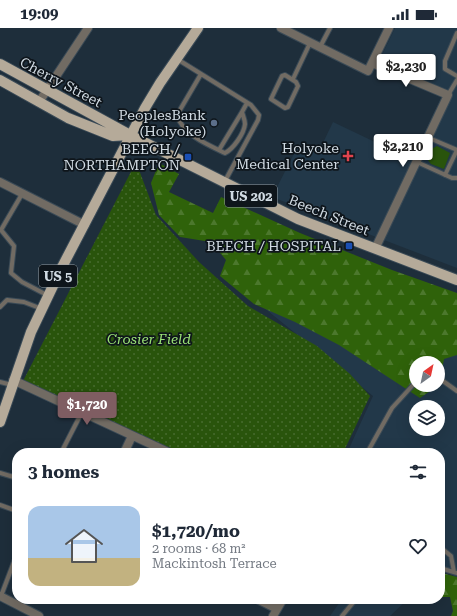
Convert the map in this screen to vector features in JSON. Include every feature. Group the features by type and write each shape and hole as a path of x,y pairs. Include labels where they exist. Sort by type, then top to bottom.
{"main road":[{"name":"US 5","path":"0,422 12,383 31,332 42,309 130,135 160,83 198,28"},
{"name":"Cherry Street","path":"0,64 130,135"},
{"name":"Cherry Street","path":"0,80 68,118 113,136 130,135"},
{"name":"Beech Street","path":"130,135 298,220 457,280"}],"street":[{"path":"39,102 88,28"},
{"path":"281,28 368,71 389,28"},
{"path":"372,63 448,95 375,249"},
{"path":"0,182 85,226"},
{"path":"12,383 82,412 159,448"},
{"path":"126,448 132,436"},
{"path":"0,596 12,602"},
{"path":"16,604 39,616"},
{"path":"264,604 275,612"}],"lane":[{"path":"320,48 330,28"},
{"path":"457,33 445,61 445,69 457,76"},
{"path":"293,79 310,43"},
{"path":"176,59 247,103 256,110 259,115 258,120 224,182"},
{"path":"201,74 177,115 179,123 189,133 225,153 231,150 241,133 245,123 242,112"},
{"path":"285,75 293,79 298,86 288,107 282,107 272,101 272,96 282,76 285,75"},
{"path":"448,95 457,80"},
{"path":"219,150 247,103"},
{"path":"428,138 457,150 445,176"},
{"path":"417,162 445,176 457,178"},
{"path":"22,194 1,230 14,246 11,273 22,282 49,296"},
{"path":"0,307 7,300 24,302 42,309"},
{"path":"0,382 12,383"},
{"path":"445,382 457,391"},
{"path":"370,448 392,408 409,389"},
{"path":"64,448 82,412"},
{"path":"0,473 12,477"},
{"path":"0,505 12,509"},
{"path":"445,551 451,556 456,572"},
{"path":"0,596 12,566"},
{"path":"445,569 456,572"},
{"path":"342,616 352,604"}],"shaded area":[{"name":"Holyoke Medical Center","path":"395,28 457,28 457,268 272,197 297,148 321,147 333,122 421,164 453,93 379,61"},
{"path":"248,295 457,295 457,578 445,571 445,448 349,448 373,396"},
{"path":"338,604 403,604 390,616 330,616"}],"green space":[{"path":"437,146 450,153 444,169 431,164 427,159 428,151"},
{"name":"Crosier Field","path":"136,162 156,215 199,262 248,306 317,346 350,374 370,396 345,448 170,448 23,381"},
{"path":"159,163 179,174 169,192 213,213 221,197 300,233 392,270 457,293 457,355 445,359 445,356 409,356 409,391 339,345 295,322 254,304 220,276 226,260 211,242 180,237 159,215 151,183"},
{"path":"411,392 429,392 420,398"},
{"path":"445,574 457,577 457,616 451,616 453,611 450,597 445,597"}],"place":[{"name":"PeoplesBank (Holyoke)","path":"214,123"},
{"name":"Holyoke Medical Center","path":"348,156"},
{"name":"BEECH / NORTHAMPTON","path":"188,157"},
{"name":"BEECH / HOSPITAL","path":"349,246"}]}
